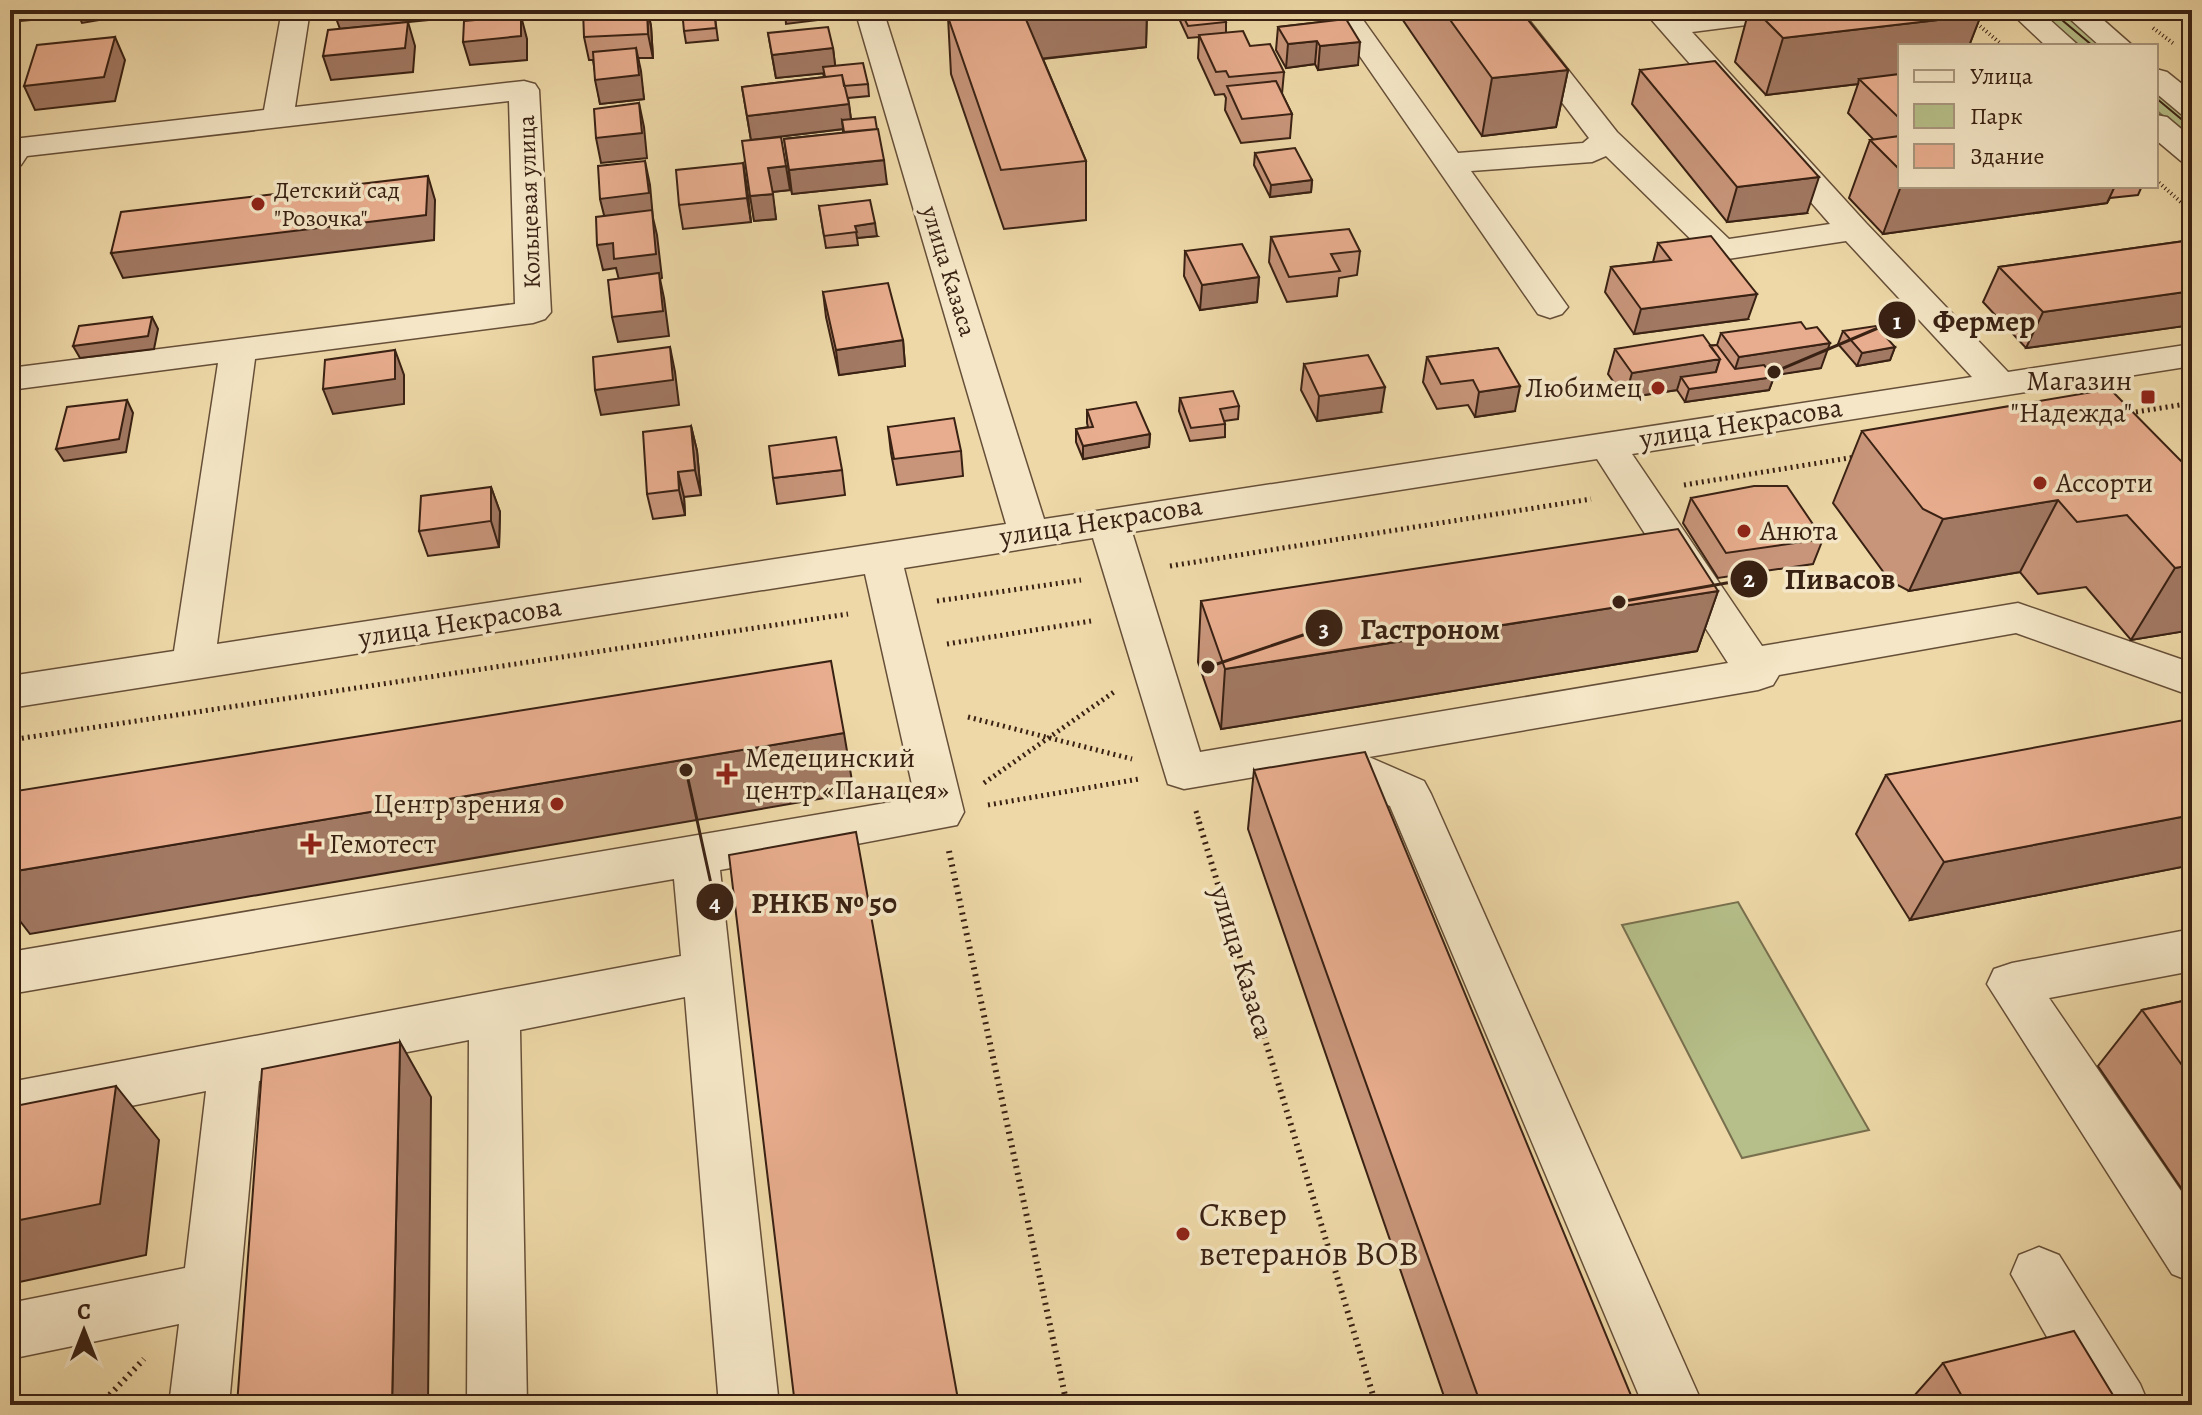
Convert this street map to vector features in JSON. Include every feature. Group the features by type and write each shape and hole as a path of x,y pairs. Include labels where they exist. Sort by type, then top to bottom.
{"street":[{"path":"278,118 296,10"},
{"name":"улица Казаса","path":"869,10 1029,533"},
{"path":"1342,10 1550,307"},
{"path":"1506,10 1606,139 1721,250 1854,230"},
{"path":"1664,18 1794,10"},
{"path":"2022,10 2062,44"},
{"path":"2074,10 2116,44"},
{"path":"1664,18 1854,230 1999,384"},
{"path":"2158,80 2192,107"},
{"name":"Кольцевая улица","path":"10,158 13,148 524,90 533,312 238,353 10,379"},
{"path":"2158,126 2192,154"},
{"path":"1449,163 1592,152 1606,139"},
{"path":"193,664 238,353"},
{"name":"улица Некрасова","path":"10,692 881,555 2192,355"},
{"path":"1108,520 1184,772 1440,725 1758,674 1606,444"},
{"path":"10,973 941,812 881,555"},
{"path":"1751,664 2018,618 2192,680"},
{"path":"1408,794 1440,725"},
{"path":"1308,749 1408,794 1673,1405"},
{"path":"695,856 749,1405"},
{"path":"2192,950 2012,984 2192,1255"},
{"path":"10,1106 708,972"},
{"path":"494,1012 497,1405"},
{"path":"199,1405 235,1062"},
{"path":"2039,1274 2119,1405"},
{"path":"10,1331 211,1290"}],"path":[{"path":"1972,19 2001,44"},
{"path":"2143,20 2180,49"},
{"path":"2158,182 2192,212"},
{"path":"902,651 1137,614"},
{"path":"941,812 1151,666"},
{"path":"915,704 1184,772"},
{"path":"941,812 1184,772"},
{"name":"улица Казаса","path":"1184,772 1376,1405"},
{"path":"941,812 1067,1405"}],"green space":[{"path":"2037,10 2061,10 2102,44 2078,44"},
{"path":"2158,90 2192,118 2192,141 2158,112"},
{"path":"1738,902 1869,1130 1742,1158 1622,925"}],"building":[{"path":"583,10 647,10 648,34 584,37"},
{"path":"682,10 714,10 716,28 684,31"},
{"path":"1022,10 1086,161 1001,170 948,17"},
{"path":"1180,10 1220,10 1226,22 1188,26"},
{"path":"1443,10 1520,10 1568,70 1492,78"},
{"path":"1755,10 1975,10 1981,15 1783,38"},
{"path":"521,16 521,36 463,42 464,21"},
{"path":"1346,19 1360,42 1320,46 1317,41 1288,44 1278,27"},
{"path":"408,22 405,48 323,56 328,30"},
{"path":"828,27 833,48 772,55 768,33"},
{"path":"1243,31 1250,46 1270,44 1284,72 1229,77 1226,71 1216,72 1199,35"},
{"path":"115,37 104,77 24,86 37,45"},
{"path":"636,48 639,75 595,80 593,52"},
{"path":"1715,61 1819,177 1737,187 1640,70"},
{"path":"863,63 868,84 844,86 842,75 825,77 823,67"},
{"path":"1898,74 1898,117 1859,79"},
{"path":"842,75 849,104 747,116 742,87"},
{"path":"1276,81 1292,114 1242,119 1227,86"},
{"path":"639,103 642,133 596,138 594,109"},
{"path":"875,117 877,129 844,132 842,120"},
{"path":"878,129 884,160 789,170 784,139"},
{"path":"1898,136 1898,168 1870,140"},
{"path":"781,137 786,166 768,168 773,194 750,196 742,141"},
{"path":"1295,148 1312,180 1271,185 1255,153"},
{"path":"645,161 649,193 600,199 598,166"},
{"path":"743,163 747,198 679,205 676,170"},
{"path":"428,176 426,215 111,253 121,212"},
{"path":"870,200 875,223 855,226 857,232 824,236 819,206"},
{"path":"652,210 656,254 614,259 613,243 597,245 596,217"},
{"path":"1349,229 1360,251 1331,254 1340,271 1289,277 1271,237"},
{"path":"1711,236 1757,294 1641,309 1611,267 1671,260 1658,243"},
{"path":"2192,240 2192,291 2043,312 1999,267"},
{"path":"1242,244 1259,277 1202,285 1185,251"},
{"path":"659,273 663,311 612,317 608,280"},
{"path":"888,283 903,340 836,350 823,292"},
{"path":"152,317 148,336 73,346 79,326"},
{"path":"1801,322 1806,329 1817,327 1830,343 1739,357 1721,333"},
{"path":"1876,326 1895,347 1862,353 1843,331"},
{"path":"1703,335 1720,359 1632,373 1615,349"},
{"path":"1717,345 1735,369 1764,365 1774,377 1689,389 1681,377 1716,372 1720,359 1710,346"},
{"path":"670,347 673,380 595,390 593,357"},
{"path":"1498,348 1520,386 1479,392 1473,380 1441,384 1427,357"},
{"path":"395,350 395,379 323,389 325,360"},
{"path":"1368,355 1385,387 1319,396 1304,364"},
{"path":"2110,389 2181,461 2192,459 2192,565 2175,568 2127,515 2077,522 2058,500 1943,519 1923,509 1862,431"},
{"path":"1233,391 1239,406 1220,409 1225,424 1191,428 1180,398"},
{"path":"127,400 119,439 56,449 67,407"},
{"path":"1136,402 1150,434 1083,446 1076,429 1093,427 1087,410"},
{"path":"954,418 961,451 894,459 888,427"},
{"path":"691,426 695,470 678,472 679,490 647,494 643,432"},
{"path":"836,437 842,470 773,478 769,446"},
{"path":"1754,486 1787,486 1823,539 1726,553 1691,498"},
{"path":"491,487 491,521 419,531 421,496"},
{"path":"1678,529 1718,591 1225,669 1201,601"},
{"path":"831,661 844,733 10,872 10,792"},
{"path":"2184,720 2192,730 2192,815 1944,862 1886,775"},
{"path":"1365,752 1635,1405 1481,1405 1254,770"},
{"path":"856,832 959,1405 795,1405 729,855"},
{"path":"2192,999 2192,1079 2142,1010"},
{"path":"400,1042 392,1405 237,1405 262,1069"},
{"path":"116,1086 100,1204 10,1222 10,1107"},
{"path":"2074,1331 2119,1405 1967,1405 1943,1363"}],"tram line":[{"path":"2050,10 2091,44"},
{"path":"2158,100 2192,128"}],"place":[{"name":"Детский сад \"Розочка\"","path":"258,204"},
{"name":"Фермер","path":"1774,372"},
{"name":"Любимец","path":"1658,388"},
{"name":"Магазин \"Надежда\"","path":"2148,397"},
{"name":"Ассорти","path":"2040,483"},
{"name":"Анюта","path":"1744,531"},
{"name":"Пивасов","path":"1619,602"},
{"name":"Гастроном","path":"1208,667"},
{"name":"РНКБ № 50","path":"686,770"},
{"name":"Медецинский центр «Панацея»","path":"727,774"},
{"name":"Центр зрения","path":"557,804"},
{"name":"Гемотест","path":"311,844"},
{"name":"Сквер ветеранов ВОВ","path":"1183,1234"}]}
